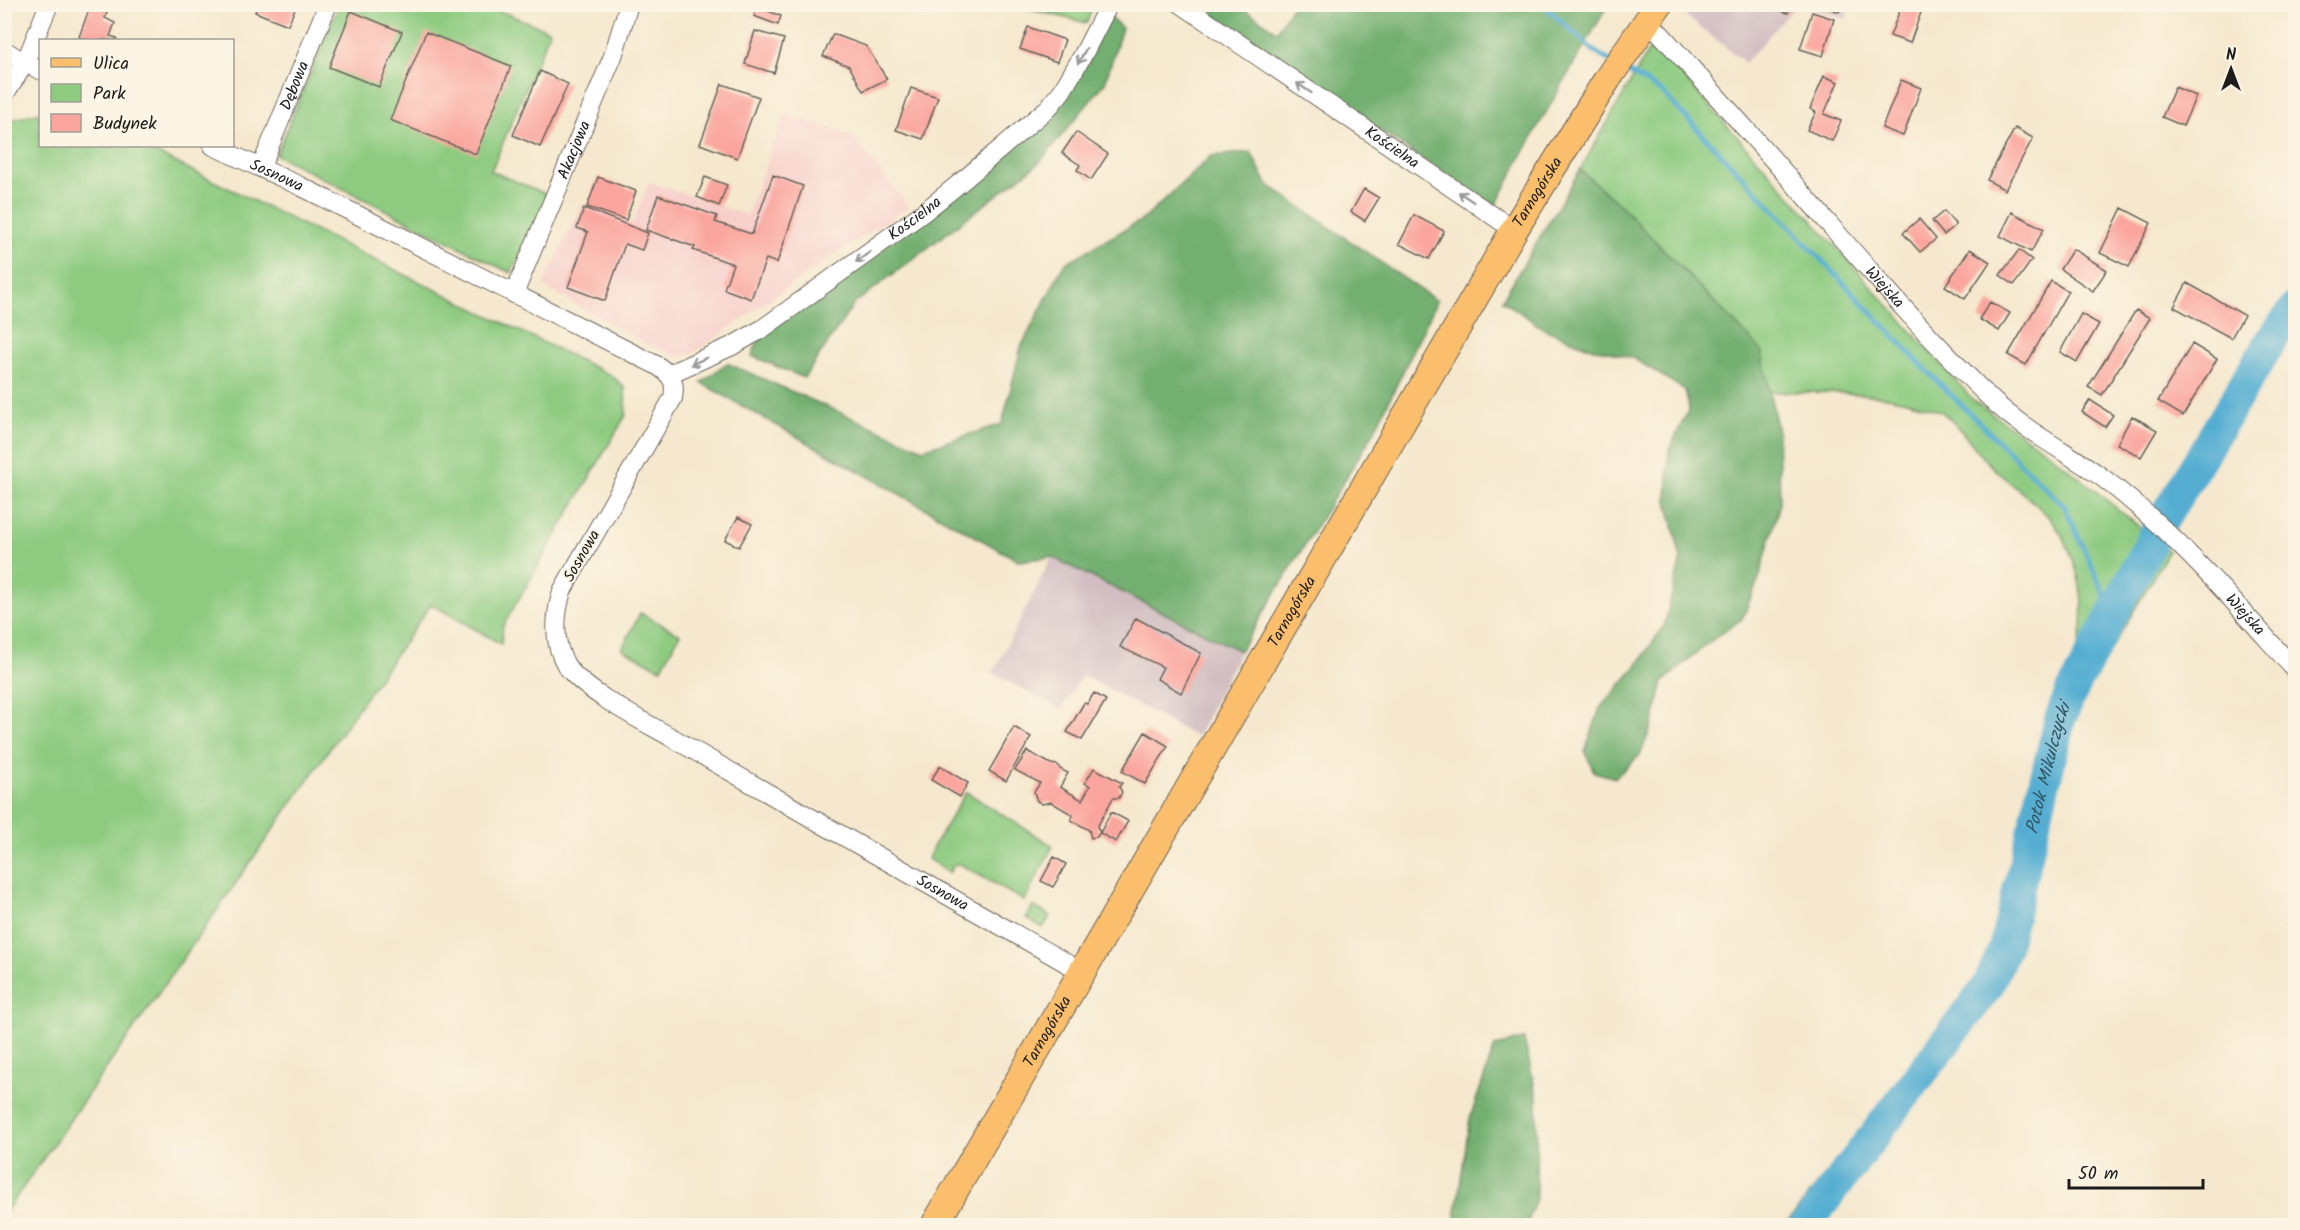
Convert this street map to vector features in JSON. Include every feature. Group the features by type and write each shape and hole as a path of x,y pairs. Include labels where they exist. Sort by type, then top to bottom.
{"main road":[{"name":"Tarnogórska","path":"934,1226 1514,230 1608,78 1653,12"}],"street":[{"path":"40,39 49,4"},
{"name":"Dębowa","path":"261,166 328,4"},
{"name":"Akacjowa","path":"514,294 609,66 628,4"},
{"name":"Kościelna","path":"669,374 732,346 762,329 924,212 966,178 1055,99 1083,55 1109,4"},
{"name":"Kościelna","path":"1181,4 1514,230"},
{"name":"Wiejska","path":"1653,12 1726,105 1939,348 2020,423 2103,479 2169,535 2216,582 2295,671"},
{"path":"4,95 33,67 39,43"},
{"path":"4,50 33,67"},
{"name":"Sosnowa","path":"215,147 261,166 658,366 669,374 675,387 673,398 562,591 555,615 557,638 566,665 587,687 732,773 1082,972"}],"shaded area":[{"path":"1691,5 1796,5 1745,63 1684,14"},
{"path":"1800,5 1850,5 1846,19"},
{"path":"785,114 853,137 909,207 823,262 696,352 680,357 647,344 543,286 582,206 633,223 649,182 747,215"},
{"path":"1052,557 1240,651 1197,737 1083,675 1061,709 993,673"}],"green space":[{"path":"339,5 485,5 550,31 491,171 548,195 511,273 276,155"},
{"path":"1012,5 1093,5 1087,23"},
{"path":"1189,5 1238,5 1277,31 1293,5 1608,5 1536,130 1495,207"},
{"path":"1105,12 1122,28 1105,83 1039,163 854,304 804,378 752,356 762,329 1048,108"},
{"path":"1653,43 1974,401 2054,457 2169,551 2077,707 2020,942 2002,988 1819,1225 1785,1225 1974,989 2006,898 2054,696 2069,672 2077,651 2081,633 2081,594 2071,556 2053,522 1989,464 1945,414 1919,404 1877,396 1834,392 1769,392 1761,350 1621,206 1580,170"},
{"path":"39,112 39,147 144,147 612,376 625,388 626,415 503,626 501,644 431,604 5,1213 4,122"},
{"path":"1251,152 1267,184 1437,301 1373,434 1240,651 1052,557 1019,561 701,383 727,363 923,449 1002,424 1021,347 1064,264 1145,218 1211,156"},
{"path":"1580,170 1621,206 1761,350 1778,432 1780,503 1759,579 1742,619 1704,646 1663,682 1653,723 1640,755 1615,778 1594,772 1585,751 1600,708 1636,667 1664,626 1681,559 1667,501 1669,450 1689,408 1685,390 1633,358 1589,347 1544,329 1502,300"},
{"path":"640,613 680,634 661,669 622,649"},
{"path":"966,792 1053,846 1024,901 960,864 954,865 949,873 928,859"},
{"path":"1033,906 1050,916 1043,928 1026,918"},
{"path":"1524,1039 1537,1097 1536,1198 1527,1225 1454,1225 1470,1118 1495,1046"}],"building":[{"path":"91,4 110,4 105,18 115,23 110,36 116,39 79,37"},
{"path":"258,4 297,4 288,25 255,12"},
{"path":"1776,4 1791,4 1788,13 1775,9"},
{"path":"1817,4 1842,4 1839,12"},
{"path":"1902,4 1924,4 1910,43 1890,36"},
{"path":"757,7 781,16 778,25 754,16"},
{"path":"351,11 402,32 379,87 329,67"},
{"path":"1812,12 1834,19 1823,56 1800,49"},
{"path":"1028,27 1065,40 1057,62 1020,49"},
{"path":"755,31 784,39 774,73 745,64"},
{"path":"426,32 511,66 476,154 390,120"},
{"path":"833,34 866,46 887,79 863,91 849,66 823,56"},
{"path":"540,71 568,84 540,147 513,135"},
{"path":"1824,76 1838,82 1824,114 1841,121 1832,141 1807,130 1816,112 1810,109"},
{"path":"1901,80 1921,88 1903,136 1882,128"},
{"path":"722,84 759,97 737,158 700,144"},
{"path":"2175,87 2196,96 2183,126 2162,117"},
{"path":"911,88 938,97 923,139 896,130"},
{"path":"2015,128 2033,138 2005,190 1987,180"},
{"path":"1076,132 1108,154 1091,180 1077,170 1080,165 1062,153"},
{"path":"773,175 803,186 777,263 766,259 751,299 724,289 733,264 693,250 695,247 646,230 658,195 717,216 715,222 752,234"},
{"path":"598,177 636,191 626,220 587,207"},
{"path":"705,177 727,185 719,206 697,197"},
{"path":"1364,189 1379,198 1365,221 1351,212"},
{"path":"584,208 648,233 642,250 625,244 605,301 568,287 588,232 577,228"},
{"path":"2122,208 2151,223 2129,267 2100,253"},
{"path":"1944,211 1956,225 1944,235 1932,221"},
{"path":"2012,212 2044,229 2031,252 2000,236"},
{"path":"1414,215 1444,231 1429,259 1399,244"},
{"path":"1919,219 1936,239 1920,252 1903,233"},
{"path":"1970,249 1990,262 1965,299 1945,286"},
{"path":"2073,249 2107,270 2093,291 2060,269"},
{"path":"2019,250 2032,260 2014,285 2000,275"},
{"path":"2051,281 2068,291 2026,365 2008,355"},
{"path":"2187,283 2244,315 2231,338 2174,307"},
{"path":"1990,302 2010,313 1999,331 1979,319"},
{"path":"2136,310 2150,318 2102,395 2088,387"},
{"path":"2081,314 2099,324 2077,362 2060,352"},
{"path":"2192,344 2217,359 2183,416 2158,401"},
{"path":"2090,400 2113,415 2105,427 2082,412"},
{"path":"2132,416 2157,430 2141,457 2117,444"},
{"path":"738,517 752,524 739,547 725,540"},
{"path":"1136,618 1201,653 1181,693 1157,679 1163,667 1120,647"},
{"path":"1094,693 1106,700 1082,740 1067,732 1084,703 1087,704"},
{"path":"1014,727 1031,737 1006,781 989,771"},
{"path":"1145,732 1168,746 1145,784 1122,771"},
{"path":"1027,751 1051,764 1058,765 1060,769 1068,773 1060,787 1082,800 1090,786 1085,783 1094,768 1122,783 1119,787 1122,792 1119,798 1113,798 1097,827 1100,832 1097,837 1091,838 1089,830 1071,820 1073,815 1051,802 1042,804 1037,801 1034,792 1040,783 1015,770"},
{"path":"940,766 968,783 960,797 931,780"},
{"path":"1111,812 1128,821 1116,842 1100,833"},
{"path":"1054,857 1066,864 1053,887 1041,881"},
{"path":"2296,917 2296,932 2288,925"}],"waterway":[{"path":"1542,4 1595,52 1610,61"},
{"path":"1623,69 1661,91 1926,370 2065,507 2113,614"},
{"name":"Potok Mikulczycki","path":"1805,1226 1988,986 2004,949 2060,719 2069,697 2161,523 2272,339 2296,307"}]}
